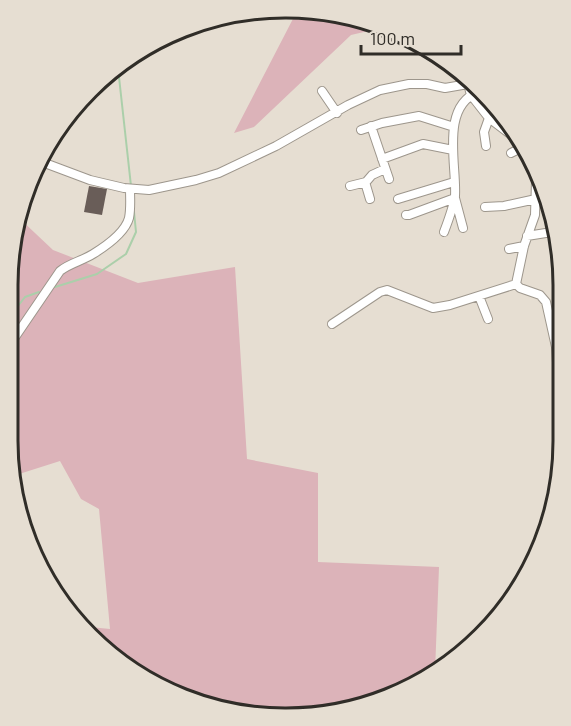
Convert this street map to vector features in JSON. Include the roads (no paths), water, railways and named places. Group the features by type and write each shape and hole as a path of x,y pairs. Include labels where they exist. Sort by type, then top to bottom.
{"street":[{"path":"48,164 90,180 133,190 149,190 219,173 276,146 348,105 385,88 427,84 445,88 462,84"},
{"path":"322,90 337,113"},
{"path":"463,228 455,198 454,127 462,104 473,94"},
{"path":"477,98 489,118 501,127"},
{"path":"362,130 382,123 419,116 454,127"},
{"path":"486,146 484,132 489,118"},
{"path":"371,126 389,179"},
{"path":"382,159 423,144 453,150"},
{"path":"511,153 516,150"},
{"path":"350,186 368,181 372,175 385,169"},
{"path":"365,182 370,199"},
{"path":"398,199 454,182"},
{"path":"18,333 60,271 69,264 93,255 122,230 128,220 133,190"},
{"path":"516,284 524,246 534,218 536,192"},
{"path":"406,215 455,198"},
{"path":"444,232 455,198"},
{"path":"485,207 504,206 536,199"},
{"path":"527,236 548,233"},
{"path":"509,249 524,246"},
{"path":"332,324 380,292 387,290 433,308 450,305 516,284"},
{"path":"516,284 520,288 540,295 546,302 553,334"},
{"path":"479,296 488,319"}],"waterway":[{"path":"119,76 131,186"},
{"path":"55,287 97,274 126,254 136,232 134,212"},
{"path":"18,306 25,297 39,292"}]}
